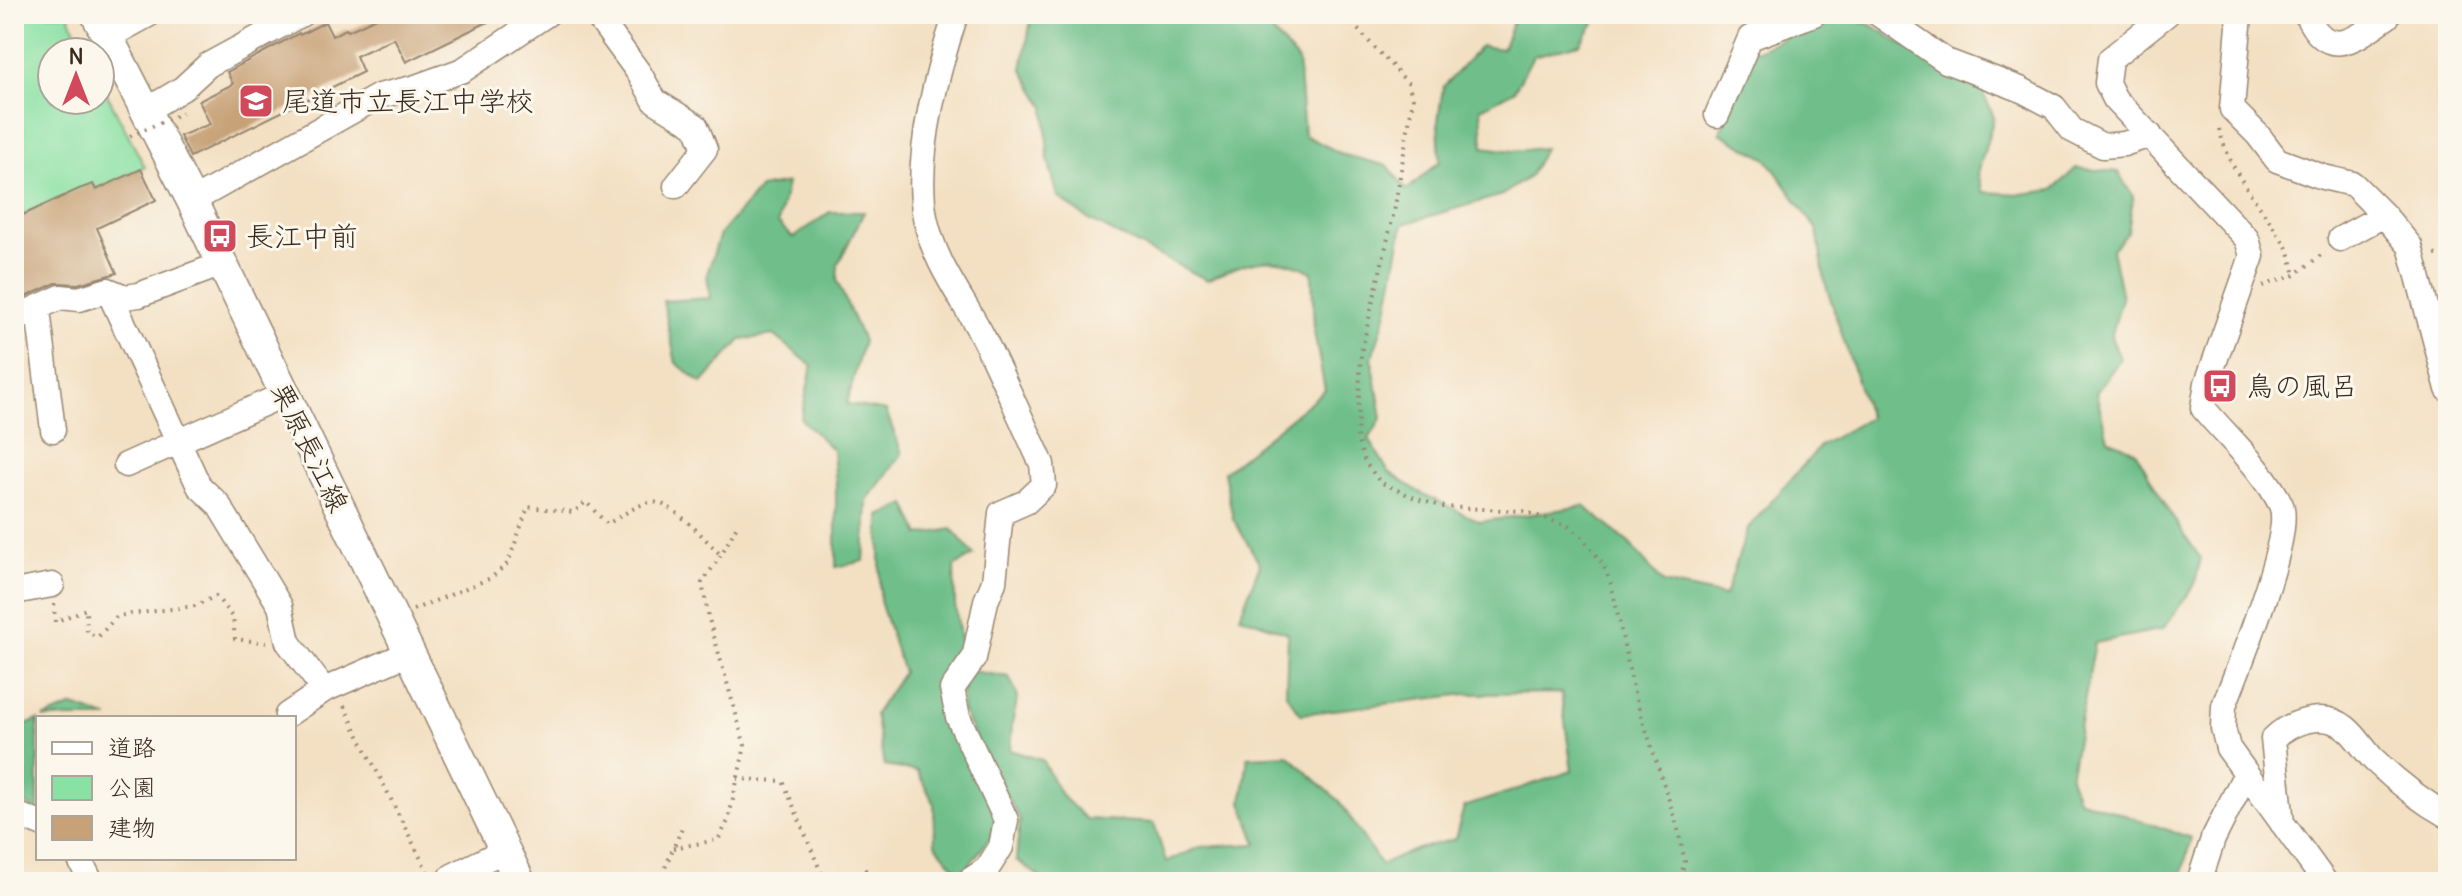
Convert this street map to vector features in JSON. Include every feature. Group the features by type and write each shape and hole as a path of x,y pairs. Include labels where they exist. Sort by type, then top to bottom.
{"main road":[{"name":"栗原長江線","path":"102,25 138,124 192,201 520,882"}],"street":[{"path":"102,25 150,14"},
{"path":"138,124 208,65 302,14"},
{"path":"192,201 379,96 413,88 463,70 547,14"},
{"path":"596,14 639,73 655,101 696,126 705,149 676,186"},
{"path":"956,14 931,112 923,171 925,215 932,244 954,291 982,336 1042,464 1044,485 1026,502 1001,513 994,582 986,601 974,658 952,689 958,717 1006,820 1001,847 987,869 967,882"},
{"path":"1717,115 1750,38 1814,14"},
{"path":"1878,14 1946,61 2020,89 2054,107 2072,130 2103,146 2124,144 2150,135"},
{"path":"2167,14 2110,59 2107,83 2115,99 2247,239 2252,256 2207,383 2203,408 2264,480 2282,507 2284,525 2275,562 2224,706 2223,728 2228,748 2325,882"},
{"path":"2240,14 2232,109 2277,160 2353,184 2410,246 2448,389"},
{"path":"2306,14 2314,30 2329,43 2341,43 2358,37 2387,14"},
{"path":"2340,239 2384,215"},
{"path":"14,330 79,299 108,290 125,297 139,295 222,264"},
{"path":"108,290 199,486 218,504 280,606 288,642 329,688"},
{"path":"14,318 61,297 79,299"},
{"path":"39,318 53,430"},
{"path":"126,465 285,394"},
{"path":"14,592 52,585"},
{"path":"287,715 329,688 409,653"},
{"path":"2282,825 2273,739 2283,729 2318,717 2344,726 2372,758 2412,793 2448,816"},
{"path":"2199,882 2213,839 2246,773"},
{"path":"14,813 36,822"},
{"path":"448,882 452,876 505,850"},
{"path":"80,860 91,882"}],"path":[{"path":"1308,14 1309,17 1347,18 1354,14"},
{"path":"1347,18 1408,83 1413,99 1394,212 1361,353 1357,439 1365,462 1380,482 1417,499 1444,507 1523,511 1568,526 1581,536 1603,564 1612,587 1634,693 1677,825 1685,862 1679,880 1675,882"},
{"path":"138,124 182,113"},
{"path":"2219,128 2225,154 2260,211 2287,247 2295,275"},
{"path":"2238,294 2295,275 2340,239"},
{"path":"393,618 491,578 508,563 528,507 574,512 586,502 607,524 647,502 657,501 681,516 721,555"},
{"path":"673,848 718,840 728,821 745,746 709,619 702,583 738,524"},
{"path":"52,585 55,622 86,609 87,632 98,637 117,616 195,606 216,596 233,618 235,639 260,644 288,642"},
{"path":"329,688 432,882"},
{"path":"737,779 783,781 825,882"},
{"path":"659,882 684,823"},
{"path":"853,882 866,870 879,882"}],"green space":[{"path":"14,14 68,14 78,36 36,36 36,116 116,116 116,112 145,167 96,190 93,184 14,219"},
{"path":"1032,14 1285,14 1285,19 1270,29 1298,61 1304,135 1344,155 1388,166 1407,190 1440,161 1438,121 1443,87 1481,46 1502,49 1516,14 1600,14 1580,44 1533,56 1514,91 1481,108 1483,147 1513,151 1544,148 1530,176 1502,195 1403,224 1387,311 1372,358 1382,418 1369,439 1388,471 1419,492 1480,522 1584,506 1630,544 1663,583 1725,596 1748,528 1821,445 1869,418 1825,282 1817,230 1767,159 1720,133 1753,52 1844,15 1873,26 1914,52 1973,72 1994,117 1978,173 1983,192 2021,194 2053,190 2076,168 2118,172 2133,197 2128,232 2112,249 2122,298 2111,337 2120,359 2096,393 2108,439 2135,451 2173,518 2201,559 2194,586 2163,629 2095,643 2070,777 2078,799 2191,838 2180,882 1047,882 1016,860 1020,819 962,710 962,684 972,671 1009,677 1018,696 1010,750 1042,760 1061,795 1086,819 1154,823 1166,862 1200,847 1257,844 1242,802 1248,757 1288,755 1339,801 1381,865 1417,849 1455,839 1464,807 1572,771 1561,693 1467,694 1301,714 1286,694 1288,633 1240,616 1260,564 1233,519 1224,472 1325,390 1314,332 1312,272 1284,262 1259,261 1207,280 1089,220 1058,197 1048,159 1045,107 1022,69"},
{"path":"787,183 778,223 793,238 830,212 864,212 838,264 837,281 863,341 847,404 886,411 902,454 867,500 864,561 836,567 833,450 801,419 812,366 774,335 741,340 702,383 676,363 663,301 710,298 707,274 720,234 760,188"},
{"path":"906,504 920,535 952,529 974,555 954,567 955,605 963,657 945,683 996,818 991,837 961,875 935,844 934,803 917,771 884,766 875,714 903,672 880,601 880,516"},
{"path":"73,706 103,716 48,716"},
{"path":"36,721 36,811 14,796 14,730"}],"building":[{"path":"385,14 504,14 406,62 394,38 356,56 363,72 190,157 180,136 210,124 199,101 233,84 227,72 325,22 332,36"},
{"path":"141,169 156,200 97,228 117,273 78,284 56,283 14,302 14,219 79,189 93,184 96,190"}],"place":[{"name":"尾道市立長江中学校","path":"256,101"},
{"name":"長江中前","path":"220,236"},
{"name":"鳥の風呂","path":"2220,386"}]}
